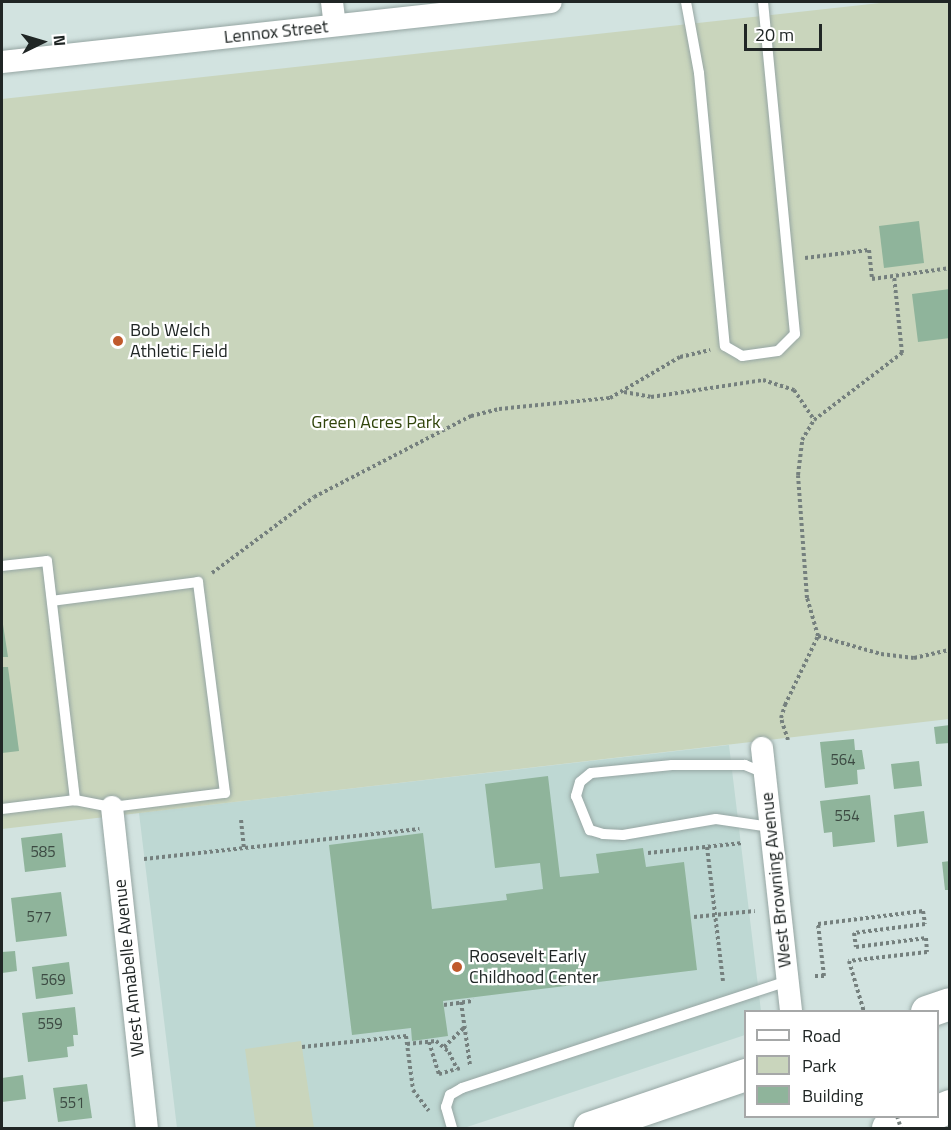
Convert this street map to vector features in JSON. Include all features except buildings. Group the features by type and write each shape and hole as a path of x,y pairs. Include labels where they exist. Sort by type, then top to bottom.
{"highway":[{"path":"888,1128 916,1118"}],"main road":[{"path":"930,1010 950,1004"},
{"path":"590,1128 744,1076"}],"street":[{"path":"332,2 335,25"},
{"name":"Lennox Street","path":"2,62 551,2"},
{"name":"West Browning Avenue","path":"762,748 791,1010"},
{"name":"West Annabelle Avenue","path":"112,807 147,1128"}],"lane":[{"path":"686,2 699,73 725,346 742,356 778,351 795,334 763,2"},
{"path":"2,566 47,561 75,800"},
{"path":"2,809 75,800 112,807 225,793 198,582 52,601"},
{"path":"764,772 745,765 672,765 591,773 579,782 576,796 590,830 603,834 623,835 716,819 770,827"},
{"path":"452,1128 446,1107 450,1095 462,1088 787,981"}],"path":[{"path":"787,261 869,250 872,279 950,268"},
{"path":"788,740 781,718 818,636 807,598 798,475 802,441 814,420 902,353 894,276"},
{"path":"198,582 238,556 314,497 471,416 499,409 610,398 624,392 680,357 725,346"},
{"path":"624,392 651,397 763,380 794,390 814,420"},
{"path":"818,636 881,654 914,658 950,650"},
{"path":"241,820 244,848"},
{"path":"648,853 749,842 747,824"},
{"path":"144,859 419,829"},
{"path":"707,847 723,981"},
{"path":"755,899 757,922"},
{"path":"694,917 756,910"},
{"name":"West Browning Avenue","path":"815,976 824,975 818,924 923,911 925,924 854,933 856,947 926,938 927,952 849,961 864,1010"},
{"path":"712,984 732,977"},
{"path":"444,1005 474,1001"},
{"path":"461,1002 470,1065"},
{"path":"444,1047 465,1028"},
{"path":"302,1047 406,1036 413,1090 437,1119"},
{"path":"429,1041 439,1074 481,1061"},
{"path":"408,1044 429,1041 444,1047 457,1069"}],"shaded area":[{"name":"Roosevelt Early Childhood Center","path":"729,745 761,1010 744,1010 744,1035 464,1128 177,1128 139,813"}],"green space":[{"name":"Green Acres Park","path":"889,2 949,2 949,719 2,829 2,99"},
{"path":"301,1041 314,1128 256,1128 245,1049"}],"place":[{"name":"Bob Welch Athletic Field","path":"118,341"},
{"name":"Roosevelt Early Childhood Center","path":"457,967"}]}
